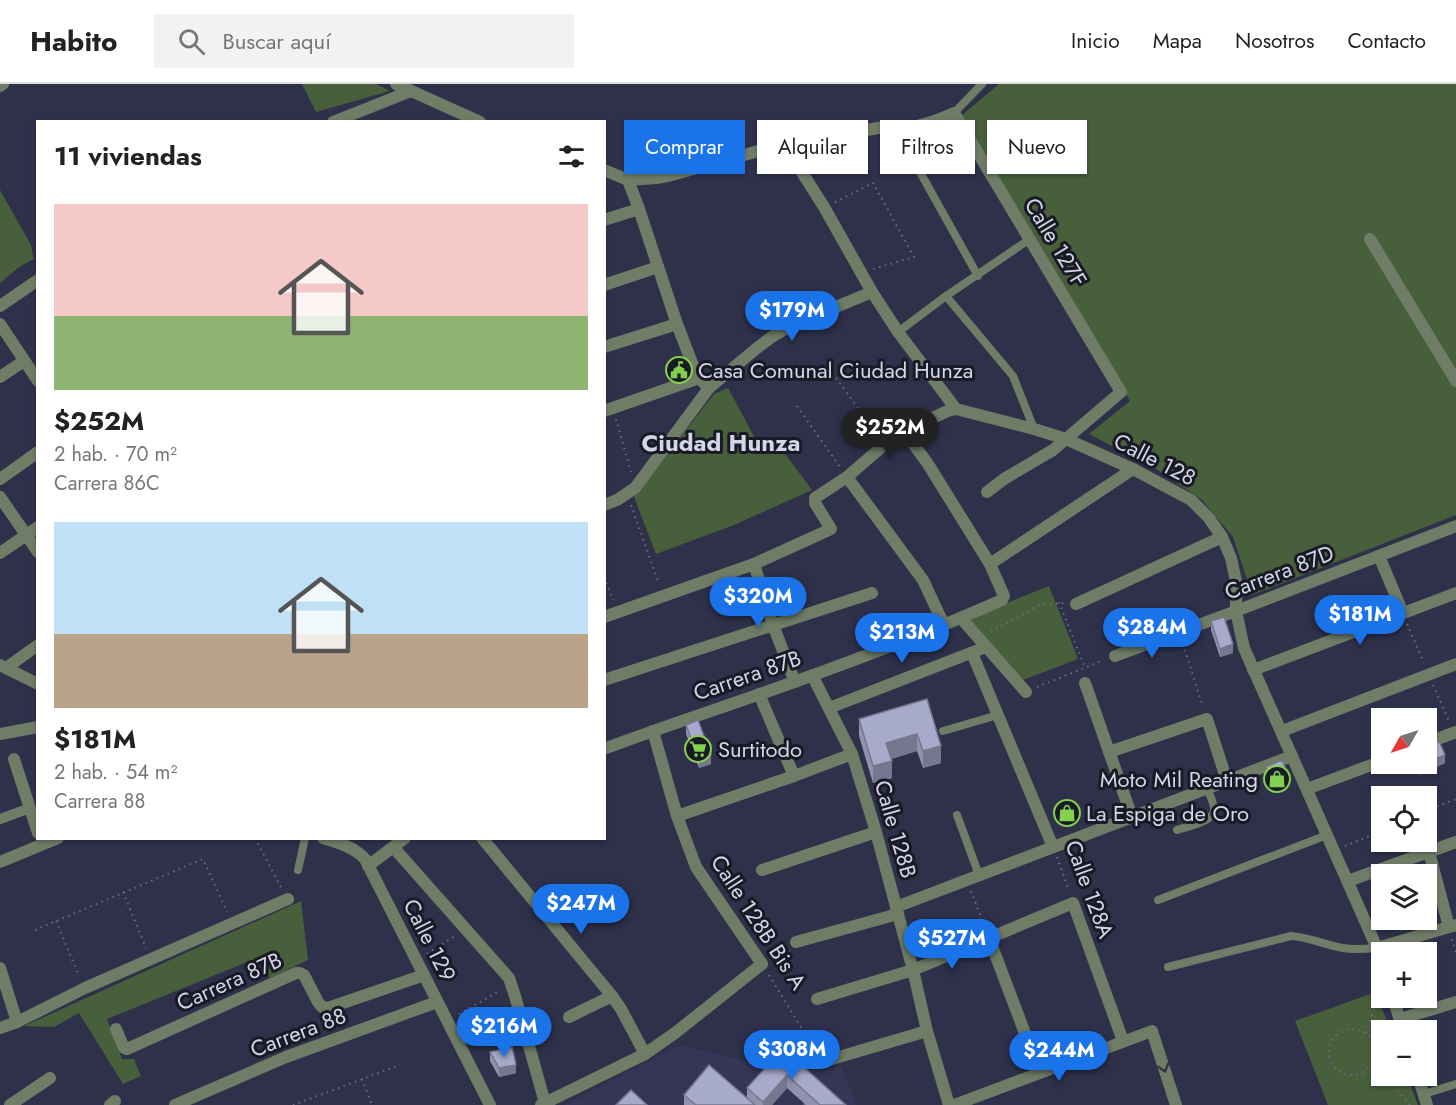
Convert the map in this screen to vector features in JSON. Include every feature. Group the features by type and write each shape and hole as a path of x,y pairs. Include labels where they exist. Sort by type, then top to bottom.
{"street":[{"path":"396,84 476,120"},
{"path":"338,120 411,91"},
{"path":"938,120 954,113"},
{"name":"Calle 127F","path":"954,113 1121,391 1066,439"},
{"path":"606,171 628,180 656,178 757,151"},
{"path":"606,616 754,564 830,530 832,528 815,503 816,498 847,477 904,431 956,409 898,332 803,174"},
{"path":"628,180 692,363 699,378 709,388"},
{"path":"606,219 639,209"},
{"path":"1370,239 1456,381"},
{"path":"606,284 658,267"},
{"path":"0,306 36,281"},
{"path":"606,504 631,491 709,388 773,336 790,326 872,291"},
{"path":"0,324 36,378"},
{"path":"606,346 677,324"},
{"path":"0,377 24,361"},
{"path":"609,409 699,378"},
{"name":"Calle 128","path":"956,409 1066,439 1133,469 1191,500 1209,518 1222,537 1231,558 1236,581 1236,611 1244,648 1374,942"},
{"path":"904,431 928,464 990,564 1133,469"},
{"path":"987,492 1004,479 1053,450 1066,439"},
{"path":"0,479 36,453"},
{"path":"847,477 923,580 944,625"},
{"path":"0,497 36,549"},
{"name":"Carrera 87D","path":"1115,656 1456,526"},
{"path":"0,553 36,527"},
{"path":"1076,604 1222,537"},
{"path":"1379,556 1403,613"},
{"path":"754,564 773,625 795,681"},
{"name":"Carrera 87B","path":"606,748 812,675 944,625 1003,598 990,564"},
{"path":"606,679 872,593"},
{"path":"1253,670 1456,593"},
{"path":"961,618 1026,692"},
{"path":"830,708 972,653 983,643"},
{"path":"3,667 36,646"},
{"name":"Calle 128A","path":"972,653 1053,847"},
{"path":"1282,731 1456,664"},
{"path":"3,667 36,683"},
{"name":"Calle 128B","path":"812,675 852,754 876,832 927,1031 949,1105"},
{"path":"1085,683 1132,817"},
{"path":"759,694 794,776"},
{"path":"1109,752 1207,719 1227,781"},
{"path":"0,734 36,727"},
{"name":"Calle 128B Bis A","path":"653,731 677,816 696,867 762,964"},
{"path":"1437,740 1455,735"},
{"path":"677,816 852,754"},
{"path":"796,942 897,910 973,878 1292,756"},
{"path":"14,759 36,829"},
{"path":"1307,789 1371,764"},
{"path":"0,819 30,808"},
{"path":"762,870 876,832"},
{"path":"0,862 37,840"},
{"name":"Calle 129","path":"337,840 359,853 368,866 490,1105"},
{"path":"368,866 403,840"},
{"path":"484,840 612,996 645,1054"},
{"path":"1437,849 1456,842"},
{"path":"394,848 505,973 511,984 543,1104 645,1054 762,964"},
{"path":"1348,881 1429,852 1453,926 1398,942"},
{"path":"0,1028 288,899"},
{"path":"818,999 913,970 1073,903"},
{"name":"Calle 128A","path":"1073,903 1123,1041"},
{"path":"989,938 1040,1073"},
{"path":"0,968 17,1022"},
{"name":"Carrera 87B","path":"116,1029 124,1048 127,1049 296,973 304,975 318,1002 322,1007 328,1008 424,975"},
{"path":"569,1017 612,996"},
{"name":"Carrera 88","path":"175,1105 286,1057 437,1002"},
{"path":"1414,1020 1456,1002"},
{"path":"954,1105 1152,1030 1176,1105"},
{"path":"822,1062 927,1031"},
{"path":"10,1105 50,1078"}],"lane":[{"path":"954,113 982,84"},
{"path":"921,174 978,276"},
{"path":"898,332 1030,239"},
{"path":"946,296 1013,376 1034,429"},
{"path":"943,731 998,715"},
{"path":"1177,830 1202,822 1213,814 1214,809 1207,788"},
{"path":"957,815 973,878"},
{"path":"1158,900 1327,835"},
{"path":"298,870 305,840"},
{"path":"1168,967 1291,936 1305,937 1344,948 1371,948"},
{"path":"1426,1099 1456,1084"}],"path":[{"path":"824,207 873,183 914,257 861,272"},
{"path":"836,378 884,445"},
{"path":"797,406 847,477"},
{"path":"609,409 631,491 664,597"},
{"path":"606,583 617,613"},
{"path":"983,643 1040,605 1059,602 1085,668"},
{"path":"1179,633 1207,719"},
{"path":"1026,692 1115,656"},
{"path":"1437,807 1456,799"},
{"path":"1334,850 1371,835"},
{"path":"256,840 288,899"},
{"name":"Calle 128A","path":"1053,847 1073,903"},
{"path":"34,930 203,860 232,924"},
{"path":"973,878 989,938"},
{"path":"123,892 151,959"},
{"path":"56,921 85,988"},
{"path":"417,961 465,929"},
{"name":"Calle 128B Bis A","path":"762,964 822,1062"},
{"path":"447,1021 511,984"},
{"path":"1366,1033 1375,1008"},
{"path":"1371,1039 1363,1031 1347,1029 1334,1037 1329,1052 1333,1066 1346,1074 1360,1074 1367,1071 1371,1065"},
{"path":"293,1105 400,1065"},
{"path":"362,1079 372,1105"},
{"path":"1394,1086 1410,1105"},
{"path":"305,1101 307,1105"}],"shaded area":[{"path":"680,1045 768,1066 807,1049 821,1072 840,1064 857,1105 564,1105"}],"green space":[{"path":"302,84 376,84 390,91 316,112"},
{"path":"999,84 1456,84 1456,515 1252,595 1233,537 1202,500 1156,469 1089,434 1130,401 988,174 1087,174 1087,120 987,120 987,172 975,153 975,120 956,120"},
{"path":"0,190 31,245 34,259 19,267 0,283"},
{"path":"728,388 762,451 777,443 812,490 734,525 656,554 634,497 714,394"},
{"path":"1049,586 1078,659 1020,681 967,619"},
{"path":"301,901 308,960 270,978 260,957 107,1019 122,1059 134,1059 141,1076 123,1084 79,1013 54,1027 24,1026"},
{"path":"1371,994 1371,1008 1382,1008 1386,1020 1371,1020 1371,1086 1411,1086 1418,1105 1328,1105 1295,1021"}],"building":[{"path":"1130,610 1138,633 1127,637 1119,614"},
{"path":"1224,617 1233,644 1220,649 1211,621"},
{"path":"927,699 941,746 923,751 917,734 886,743 892,761 873,766 859,719"},
{"path":"698,720 711,755 699,759 686,725"},
{"path":"1439,741 1445,755 1437,758 1437,742"},
{"path":"1282,760 1288,775 1272,781 1266,767"},
{"path":"512,1047 516,1065 499,1068 490,1052"},
{"path":"787,1052 846,1105 820,1105 787,1075 763,1102 747,1088 776,1056 781,1060"},
{"path":"709,1065 755,1105 696,1105 684,1095"},
{"path":"631,1090 647,1105 616,1105"}],"place":[{"name":"Casa Comunal Ciudad Hunza","path":"679,370"},
{"name":"Surtitodo","path":"698,749"},
{"name":"Moto Mil Reating","path":"1277,779"},
{"name":"La Espiga de Oro","path":"1067,813"}],"district":[{"name":"Ciudad Hunza","path":"721,443"}]}
